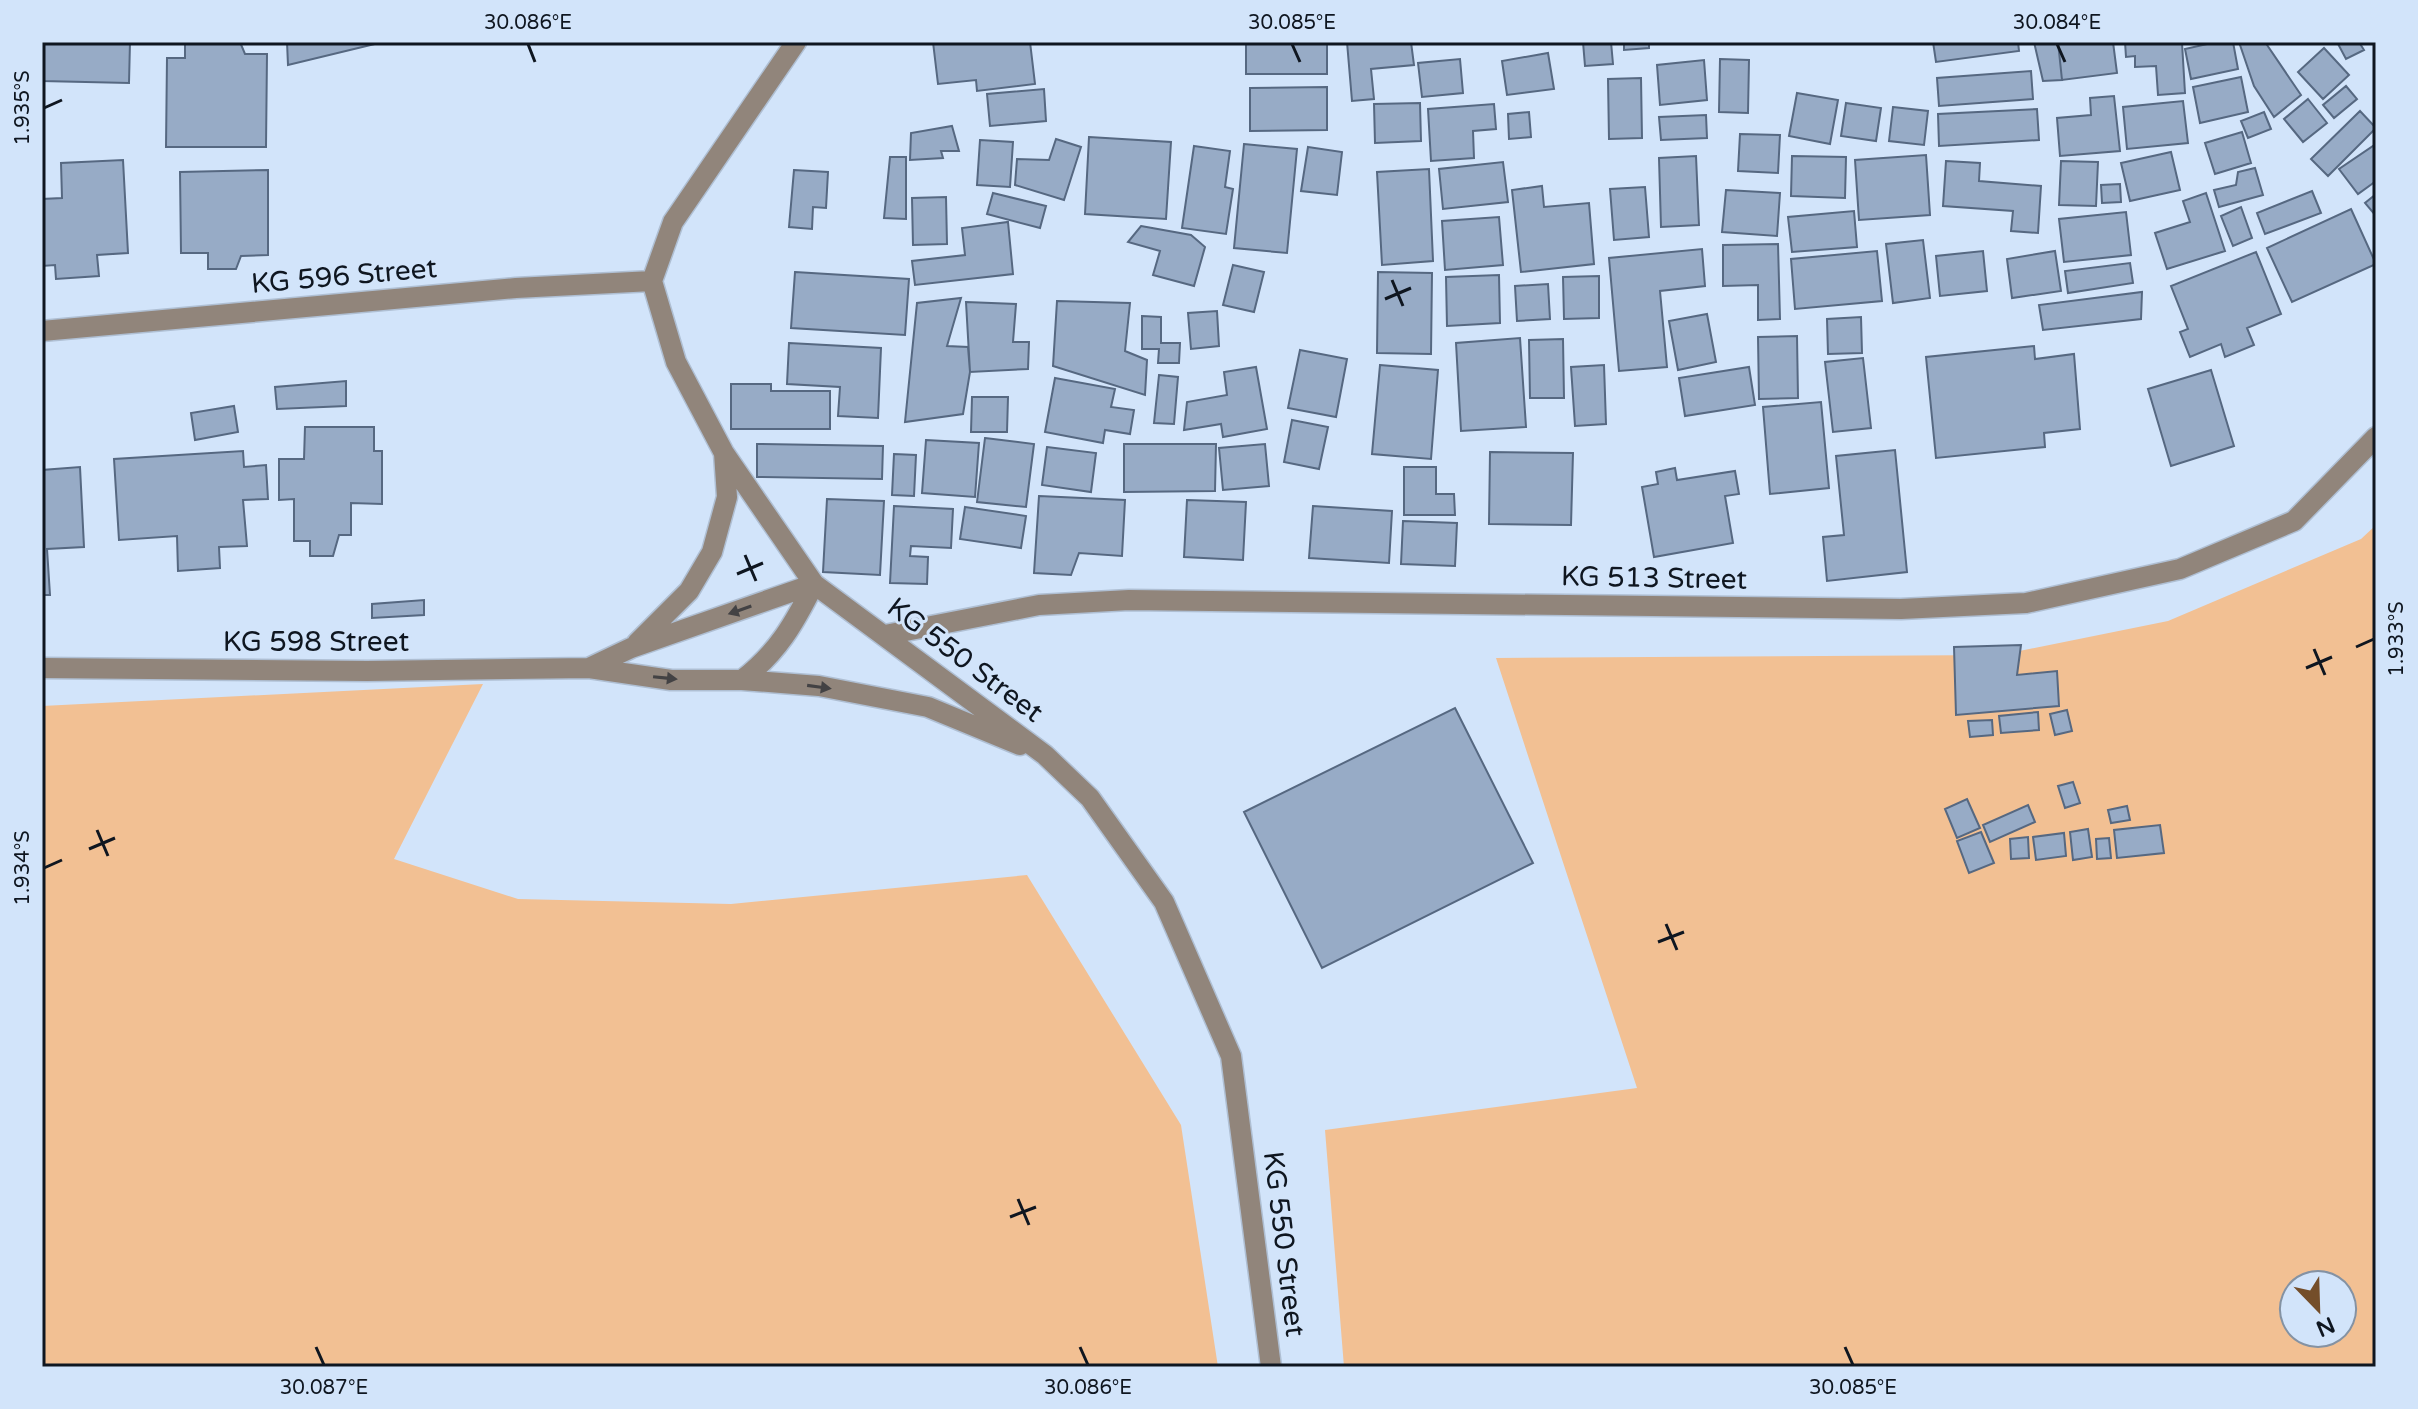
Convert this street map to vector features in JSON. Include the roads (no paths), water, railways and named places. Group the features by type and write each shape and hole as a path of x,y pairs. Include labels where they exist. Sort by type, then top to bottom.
{"street":[{"path":"652,281 673,222 796,42"},
{"name":"KG 596 Street","path":"42,331 516,288 652,281"},
{"name":"KG 550 Street","path":"652,281 676,362 724,453 814,584 1045,755 1090,798 1164,902 1231,1056 1271,1367"},
{"name":"KG 513 Street","path":"885,635 1039,605 1129,600 1901,609 2026,603 2180,569 2294,521 2376,437"},
{"path":"631,648 689,591 712,552 727,497 724,453"},
{"path":"742,680 765,662 793,627 814,584"},
{"name":"KG 598 Street","path":"589,668 631,648 814,584"},
{"name":"KG 598 Street","path":"42,668 367,671 589,668 671,680 742,680 819,686 928,707 1045,755"}]}
